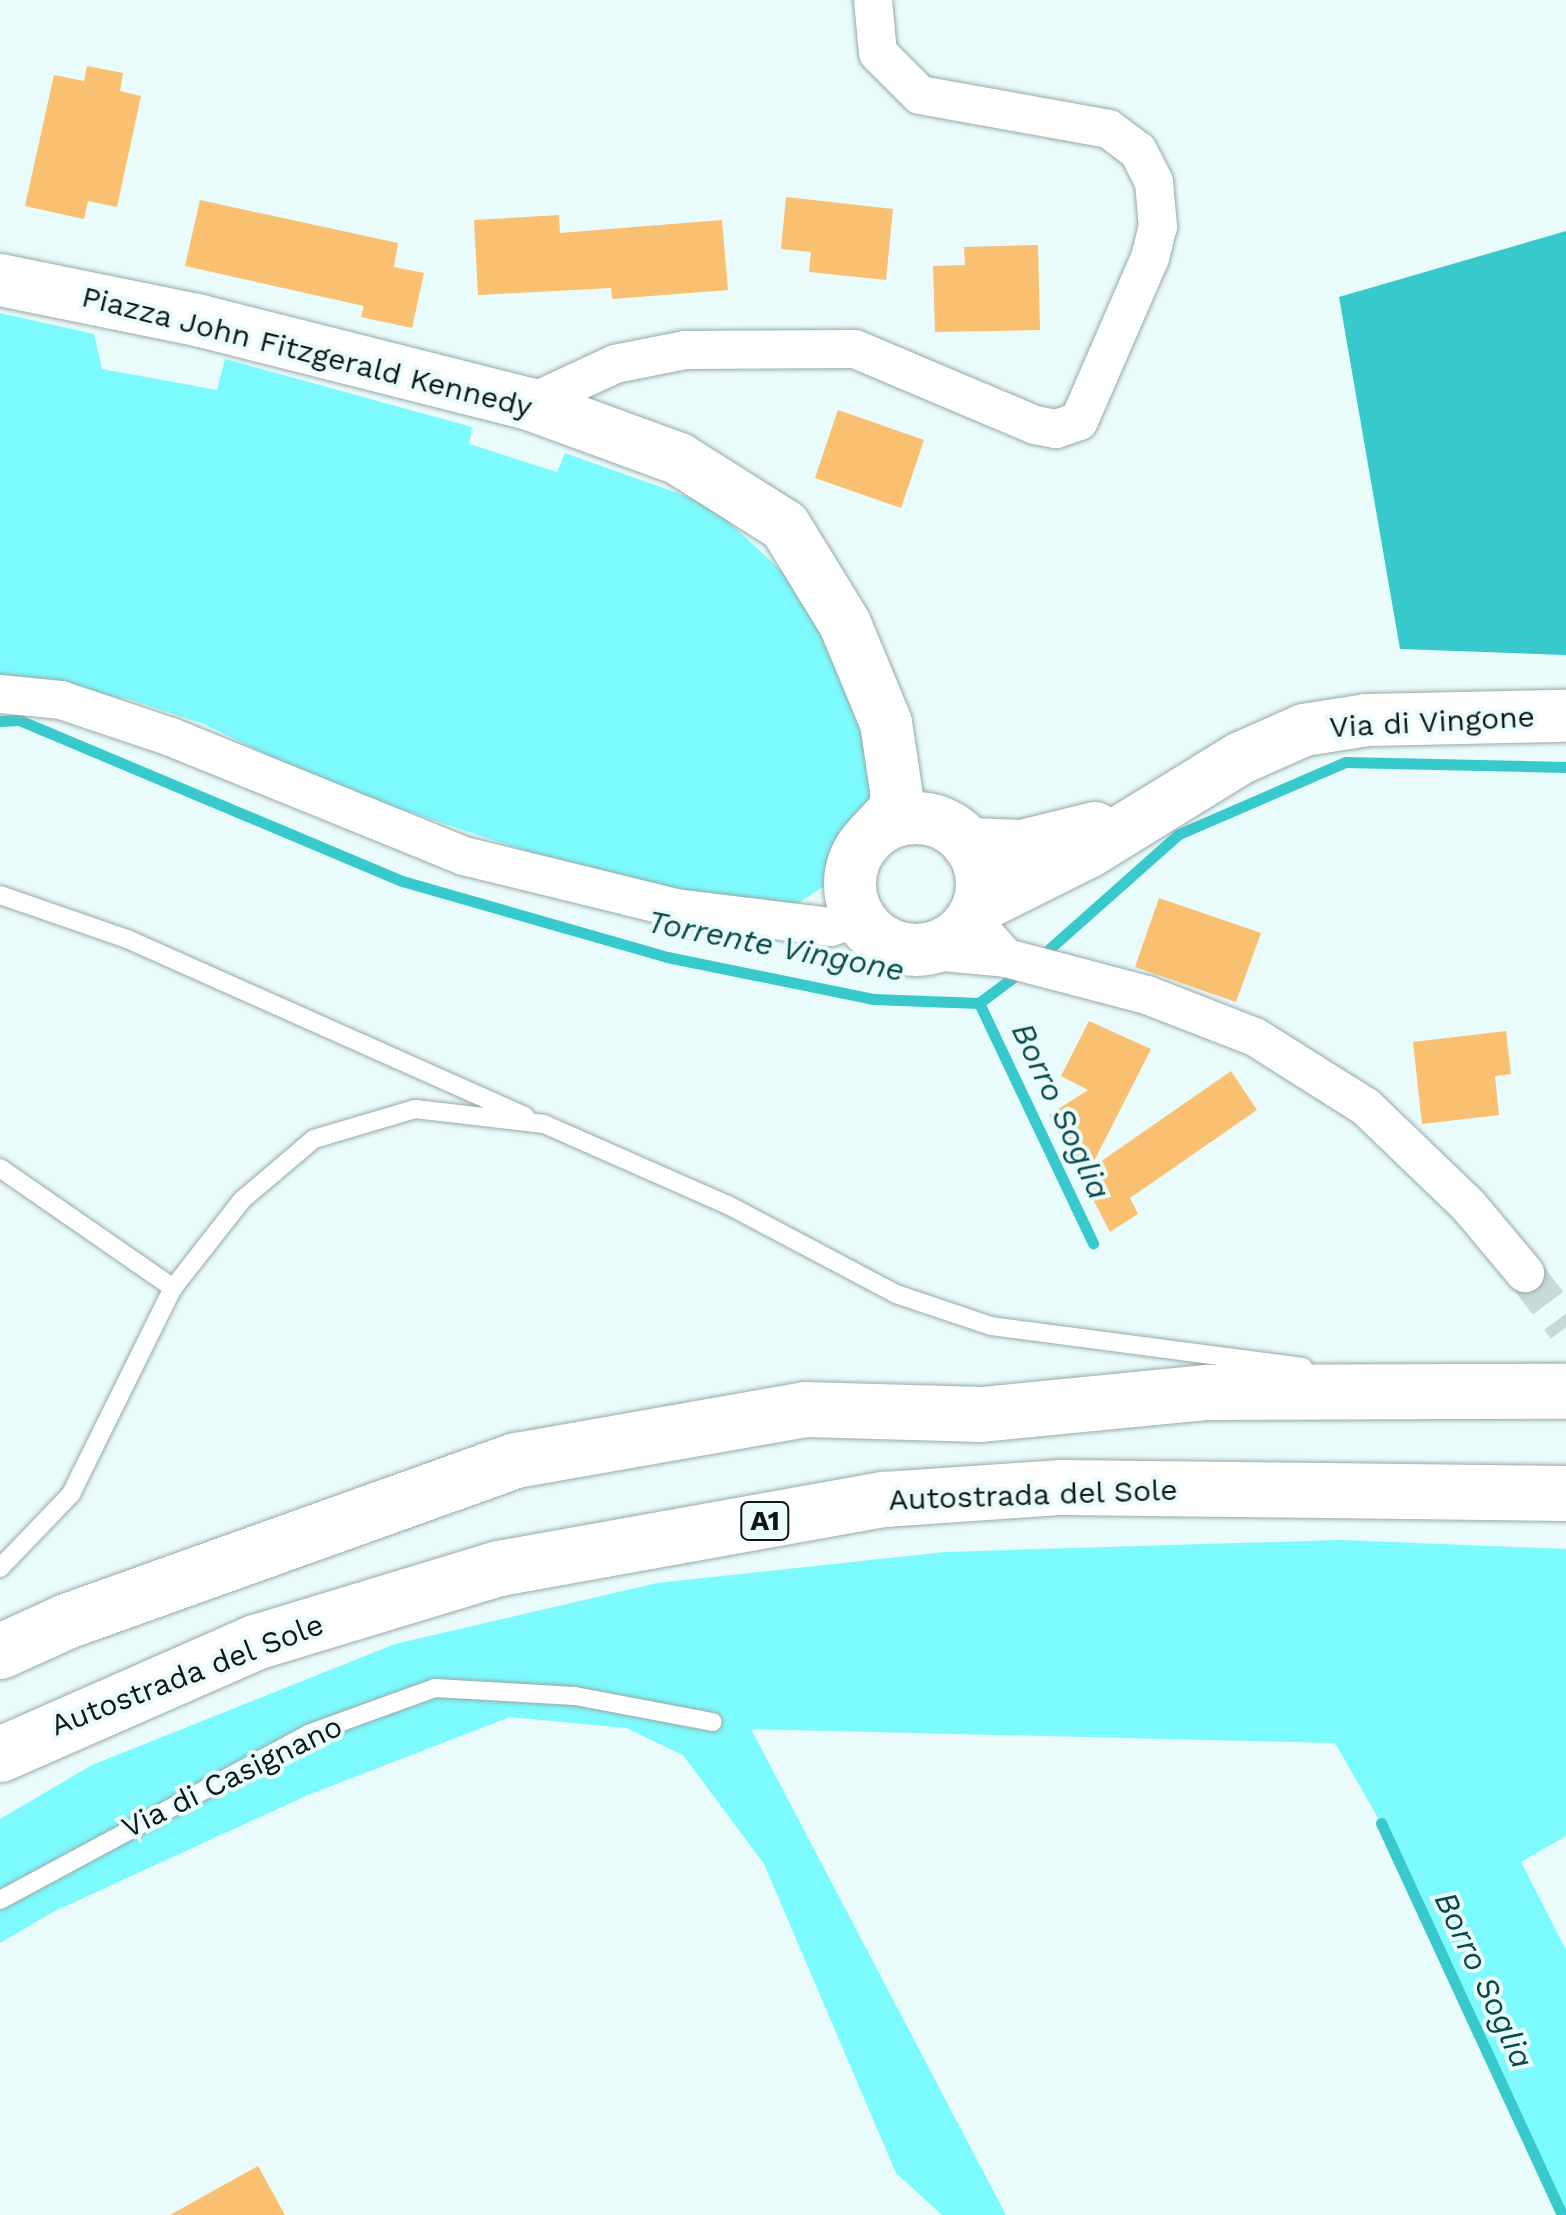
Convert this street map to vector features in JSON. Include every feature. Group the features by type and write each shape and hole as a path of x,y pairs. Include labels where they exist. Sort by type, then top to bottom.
{"highway":[{"path":"0,1652 66,1621 516,1460 806,1409 981,1414 1207,1392 1566,1391"},
{"name":"Autostrada del Sole","path":"0,1754 256,1642 499,1568 884,1499 1062,1487 1566,1492"}],"street":[{"path":"529,404 615,364 685,350 855,349 1034,425 1056,429 1079,421 1150,258 1158,227 1154,182 1138,151 1108,129 920,95 878,53 873,0"},
{"name":"Piazza John Fitzgerald Kennedy","path":"0,280 197,320 529,404 679,459 785,526 846,624 886,723 964,839"},
{"path":"0,694 61,700 153,731 464,856 676,908 830,928 859,918"},
{"name":"Via di Vingone","path":"975,913 1088,852 1140,815 1304,730 1367,720 1566,716"},
{"name":"Piazza John Fitzgerald Kennedy","path":"871,836 894,812 897,797 886,723"},
{"name":"Via di Vingone","path":"964,839 1022,846 1140,815"},
{"path":"922,950 951,940 975,913 979,868 964,839 908,819 871,836 851,875 859,918 886,944 922,950 1006,958 1147,995 1255,1038 1366,1107 1468,1205 1525,1273"},
{"path":"975,913 1006,958"}],"lane":[{"path":"0,895 127,939 728,1204 896,1294 991,1326 1497,1391"},
{"path":"0,1568 71,1494 173,1288 242,1200 314,1140 415,1109 544,1124"},
{"path":"0,1168 173,1288"},
{"name":"Via di Casignano","path":"0,1900 308,1734 435,1688 575,1696 713,1722"}],"shaded area":[{"path":"1566,231 1566,655 1400,649 1339,297"},
{"path":"0,313 94,334 102,369 217,390 225,359 472,427 469,444 557,472 565,453 711,505 790,579 865,717 874,807 839,844 829,883 789,909 709,897 523,850 329,785 204,724 131,700 0,675"},
{"path":"1341,1540 1566,1549 1566,1836 1521,1862 1566,1950 1566,2215 1381,1823 1335,1743 751,1729 1006,2215 942,2215 896,2173 764,1864 683,1755 626,1728 510,1717 308,1795 55,1911 0,1943 0,1819 92,1765 395,1644 657,1583 945,1552"}],"building":[{"path":"87,66 123,73 120,91 141,96 117,207 88,201 84,219 25,206 54,75 84,81"},
{"path":"786,197 893,209 886,280 809,272 811,252 781,249"},
{"path":"200,200 398,243 394,267 424,273 412,328 361,317 364,306 185,266"},
{"path":"559,215 560,233 722,220 728,290 612,299 611,288 478,295 474,220"},
{"path":"1038,245 1040,330 935,332 933,266 965,265 964,247"},
{"path":"838,410 924,440 901,508 815,478"},
{"path":"1159,898 1261,933 1236,1002 1135,967"},
{"path":"1089,1021 1151,1049 1090,1169 1231,1071 1257,1110 1130,1198 1138,1214 1110,1232 1049,1115 1088,1090 1061,1076"},
{"path":"1506,1031 1511,1074 1495,1076 1499,1115 1422,1124 1413,1042"},
{"path":"258,2166 285,2215 170,2215"}],"waterway":[{"name":"Torrente Vingone","path":"0,721 19,720 402,881 667,957 873,999 979,1003 1023,970"},
{"name":"Torrente Vingone","path":"1038,959 1179,834 1345,762 1566,767"},
{"name":"Borro Soglia","path":"979,1003 1093,1243"},
{"name":"Borro Soglia","path":"1381,1823 1562,2215"}],"tunnel":[{"path":"1525,1273 1566,1327"}]}
